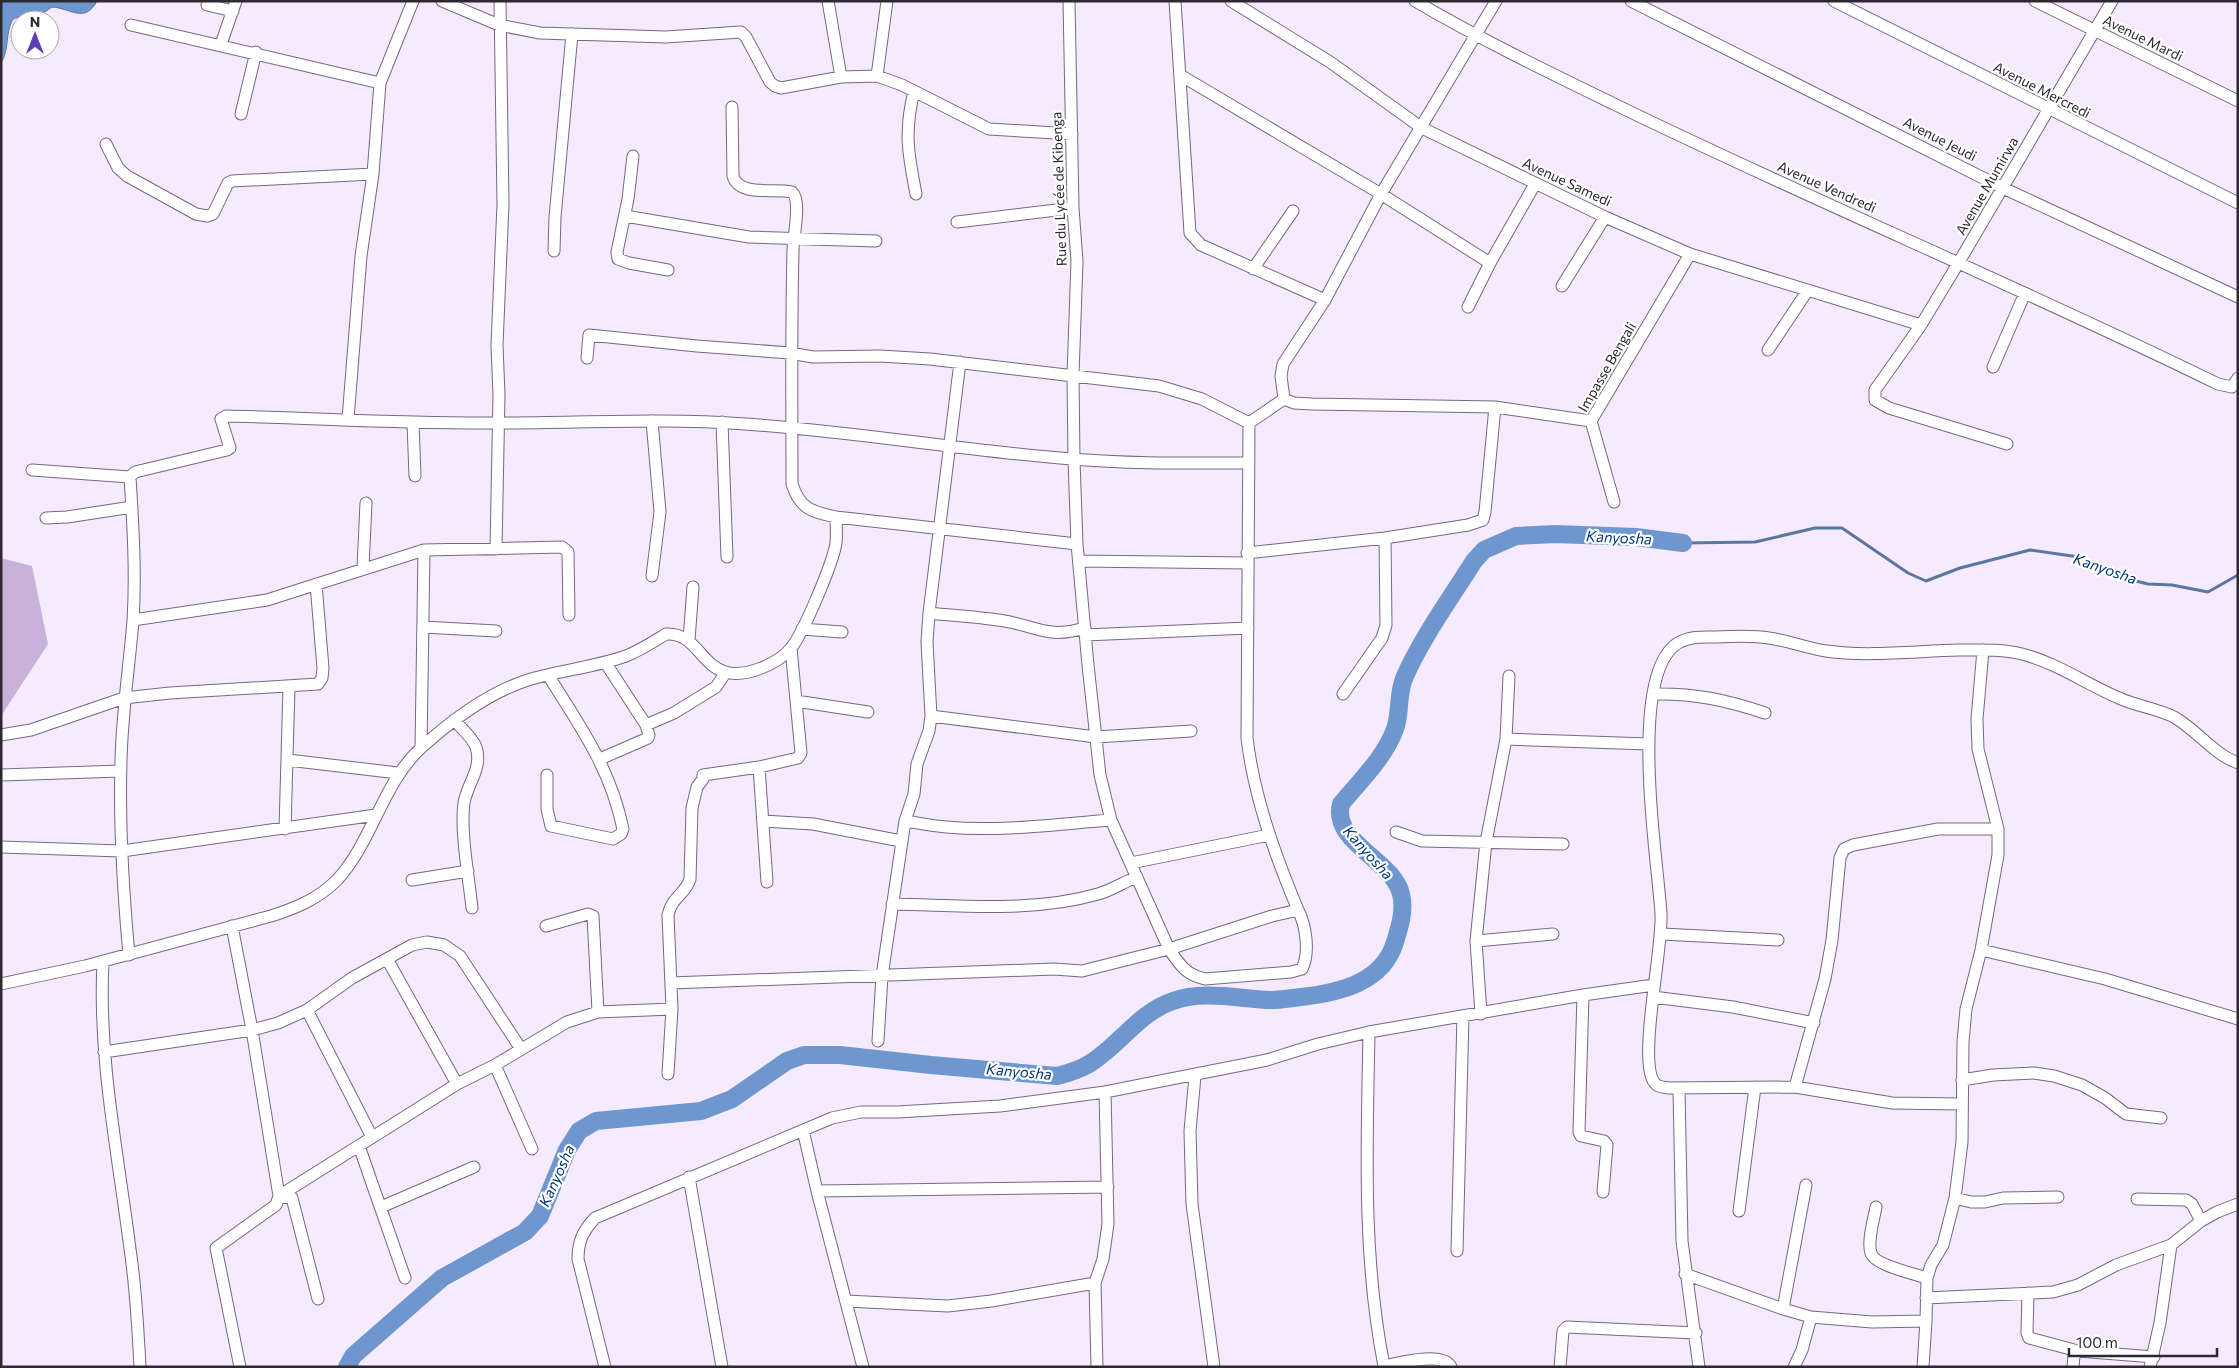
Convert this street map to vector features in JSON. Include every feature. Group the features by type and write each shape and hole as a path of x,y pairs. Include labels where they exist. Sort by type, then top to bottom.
{"street":[{"path":"348,419 360,256 373,174 380,83 413,1"},
{"path":"442,1 499,25 540,33 666,37 741,32 746,36 770,82 775,86 782,88 841,77 877,76 914,91 989,129 1072,134"},
{"path":"496,549 497,345 503,204 500,1"},
{"path":"828,1 841,77"},
{"path":"877,76 887,1"},
{"name":"Rue du Lycée de Kibenga","path":"1069,1 1072,208 1077,261 1073,376 1077,544 1100,775 1111,820 1169,949 1181,967 1192,976 1205,979 1292,972 1302,969 1305,956 1304,922 1298,910"},
{"path":"1175,1 1190,233 1201,245 1325,300"},
{"name":"Avenue Samedi","path":"1230,1 1330,62 1422,128 1605,217 1690,254 1921,325"},
{"name":"Avenue Vendredi","path":"1415,1 1476,36 1714,153 1960,262 2218,384 2235,382"},
{"path":"1284,399 1280,376 1283,364 1325,300 1381,194 1496,1"},
{"name":"Avenue Jeudi","path":"1631,1 2003,188 2238,297"},
{"name":"Avenue Mercredi","path":"1834,1 2048,110 2238,203"},
{"name":"Avenue Mardi","path":"2036,1 2238,101"},
{"name":"Avenue Mumirwa","path":"2007,444 1879,404 1874,394 1921,325 1960,262 2112,1"},
{"path":"207,5 234,6 221,44"},
{"path":"131,25 256,52 380,83"},
{"path":"554,251 555,217 572,34"},
{"path":"241,114 256,52"},
{"path":"1180,75 1381,194 1490,263"},
{"path":"914,91 907,126 907,143 916,194"},
{"path":"732,107 734,179 736,184 743,188 789,191 794,193 798,203 793,239 790,352 792,484 796,495 804,505 815,512 836,517 1077,544"},
{"path":"106,144 118,168 127,176 166,199 202,216 213,214 228,183 232,181 373,174"},
{"path":"633,156 625,216 617,252 618,259 629,263 668,270"},
{"path":"1468,307 1490,263 1535,184"},
{"path":"957,222 1072,208"},
{"path":"1253,269 1293,211"},
{"path":"625,216 749,237 876,241"},
{"path":"1562,286 1605,217"},
{"name":"Impasse Bengali","path":"1614,502 1591,421 1690,254"},
{"path":"1768,350 1808,290"},
{"path":"1993,367 2025,293"},
{"path":"587,358 589,335 697,346 790,352 812,357 904,357 960,362 1159,386 1202,399 1249,422"},
{"path":"878,1041 882,976 905,821 914,794 917,764 929,731 931,716 927,642 929,613 960,362"},
{"path":"1284,399 1294,403 1312,404 1495,407 1591,421"},
{"path":"1249,422 1284,399"},
{"path":"1079,561 1247,558 1468,525 1483,520 1495,407"},
{"path":"129,955 122,851 121,771 124,698 133,620 134,537 130,477 135,472 228,450 230,443 221,419 226,416 413,422 722,422 792,427 1074,460 1180,464 1247,462"},
{"path":"652,421 660,512 652,576"},
{"path":"413,422 415,476"},
{"path":"722,422 727,557"},
{"path":"671,983 1054,969 1082,971 1169,949 1272,916 1298,910 1269,834 1250,763 1247,738 1247,462 1249,422"},
{"path":"32,470 130,477"},
{"path":"363,568 366,503"},
{"path":"46,518 67,517 132,507"},
{"path":"1,984 103,962 301,906 320,894 336,880 349,863 398,773 421,748 454,720 511,686 548,675 605,662 635,652 666,634 673,634 689,640 712,663 726,672 748,671 777,660 791,648 802,629 834,552 836,517"},
{"path":"1344,694 1382,638 1386,625 1385,538"},
{"path":"133,620 266,600 424,550 566,548 568,552 569,615"},
{"path":"421,748 424,550"},
{"path":"1,734 31,730 124,698 170,693 318,684 322,678 316,584"},
{"path":"689,640 694,587"},
{"path":"929,613 1010,622 1047,633 1248,628"},
{"path":"423,627 496,631"},
{"path":"802,629 842,632"},
{"path":"1962,1104 1892,1102 1795,1087 1679,1088 1658,1086 1653,1082 1649,1048 1662,934 1648,744 1653,694 1659,671 1668,652 1677,643 1687,639 1750,636 1768,638 1811,648 1856,653 2007,651 2055,666 2120,698 2174,718 2225,758 2238,763"},
{"path":"668,1074 672,1009 668,915 672,900 689,885 692,808 697,786 703,779 703,775 759,768 798,758 801,753 791,648"},
{"path":"1923,1367 1927,1278 1931,1265 1943,1245 1955,1198 1962,1142 1962,1080 1966,1009 1981,950 1998,855 1998,829 1978,749 1977,719 1982,650"},
{"path":"600,759 648,738 649,735 646,725 605,662"},
{"path":"646,725 674,713 716,687 726,672"},
{"path":"547,775 547,810 551,826 613,839 618,837 622,830 617,804 600,759 548,675"},
{"path":"1481,1014 1476,941 1486,842 1506,739 1509,676"},
{"path":"286,829 289,687"},
{"path":"1653,694 1708,697 1725,700 1765,713"},
{"path":"796,701 868,712"},
{"path":"931,716 1096,737 1191,731"},
{"path":"454,720 476,746 478,758 476,772 464,804 463,820 472,908"},
{"path":"1506,739 1648,744"},
{"path":"288,760 398,773"},
{"path":"759,768 767,882"},
{"path":"1,775 121,771"},
{"path":"1,847 122,851 376,815"},
{"path":"905,821 946,827 992,827 1046,826 1111,820"},
{"path":"763,821 812,824 902,840"},
{"path":"1795,1087 1825,979 1832,940 1840,858 1844,848 1928,830 1998,829"},
{"path":"1396,832 1422,841 1563,844"},
{"path":"1131,863 1269,834"},
{"path":"412,880 468,872"},
{"path":"892,904 1038,906 1098,894 1137,878"},
{"path":"546,926 588,914 593,916 598,1012"},
{"path":"232,926 252,1030 279,1196 276,1205 216,1248 240,1367"},
{"path":"1476,941 1553,934"},
{"path":"1662,934 1778,940"},
{"path":"104,1052 252,1030 278,1023 307,1010 352,978 412,944 427,942 444,945 460,956 522,1049"},
{"path":"1981,950 2105,979 2238,1019"},
{"path":"386,960 456,1084"},
{"path":"103,962 101,1004 108,1103 131,1250 140,1367"},
{"path":"604,1367 578,1259 578,1245 583,1231 595,1218 832,1118 861,1112 1000,1106 1105,1092 1268,1060 1318,1044 1370,1032 1583,995 1654,991 1814,1023"},
{"path":"1583,995 1579,1132 1581,1136 1604,1141 1607,1145 1603,1192"},
{"path":"279,1196 456,1084 495,1065 567,1022 598,1012 672,1009"},
{"path":"307,1010 372,1137"},
{"path":"1457,1251 1463,1016"},
{"path":"1370,1032 1368,1168 1370,1273 1374,1318 1383,1367 1416,1360 1440,1358 1451,1367"},
{"path":"495,1065 532,1149"},
{"path":"1962,1080 1994,1074 2034,1073 2054,1076 2082,1086 2105,1098 2118,1110 2126,1114 2161,1118"},
{"path":"1194,1076 1190,1131 1192,1204 1214,1367"},
{"path":"1739,1211 1755,1087"},
{"path":"1679,1088 1682,1240 1685,1274 1696,1333 1699,1367"},
{"path":"1097,1367 1095,1283 1103,1259 1106,1242 1108,1188 1105,1092"},
{"path":"803,1130 863,1367"},
{"path":"359,1146 405,1278"},
{"path":"381,1208 474,1167"},
{"path":"689,1177 722,1367"},
{"path":"1783,1309 1806,1185"},
{"path":"817,1191 1108,1188"},
{"path":"279,1196 292,1198 318,1299"},
{"path":"1955,1198 1971,1202 1985,1202 2003,1198 2058,1197"},
{"path":"2137,1199 2186,1200 2192,1204 2201,1222"},
{"path":"1926,1298 2053,1292 2078,1285 2116,1265 2171,1245 2217,1212 2238,1204"},
{"path":"1876,1207 1870,1235 1870,1253 1877,1261 1927,1278"},
{"path":"2028,1293 2027,1333 2029,1338 2078,1351 2152,1362 2171,1245"},
{"path":"1685,1274 1783,1309 1812,1317 1872,1322 1926,1321"},
{"path":"846,1301 948,1306 991,1301 1095,1283"},
{"path":"1794,1367 1802,1350 1812,1317"},
{"path":"1560,1367 1563,1331 1567,1327 1696,1333"},
{"path":"2073,1367 2074,1356 2078,1351"}],"shaded area":[{"path":"1,558 32,566 48,644 1,716"}],"water":[{"path":"1,1 97,1 87,12 82,13 52,7 48,10 10,10 10,26 6,52 1,63"}],"waterway":[{"name":"Kanyosha","path":"1683,543 1755,542 1815,528 1842,528 1908,573 1926,581 1960,568 2030,550 2079,557 2120,577 2148,584 2172,585 2208,592 2238,575"},
{"name":"Kanyosha","path":"347,1367 353,1356 442,1278 525,1232 540,1216 567,1150 579,1131 596,1121 701,1111 732,1099 787,1061 804,1055 840,1055 1057,1076 1081,1068 1100,1057 1139,1021 1161,1006 1173,1001 1197,996 1271,1000 1301,997 1344,989 1370,976 1389,956 1395,942 1401,918 1401,894 1396,882 1387,871 1353,840 1345,829 1340,817 1341,804 1371,768 1391,739 1397,723 1401,689 1405,676 1428,632 1474,561 1484,550 1516,536 1555,534 1636,537 1683,543"}]}
